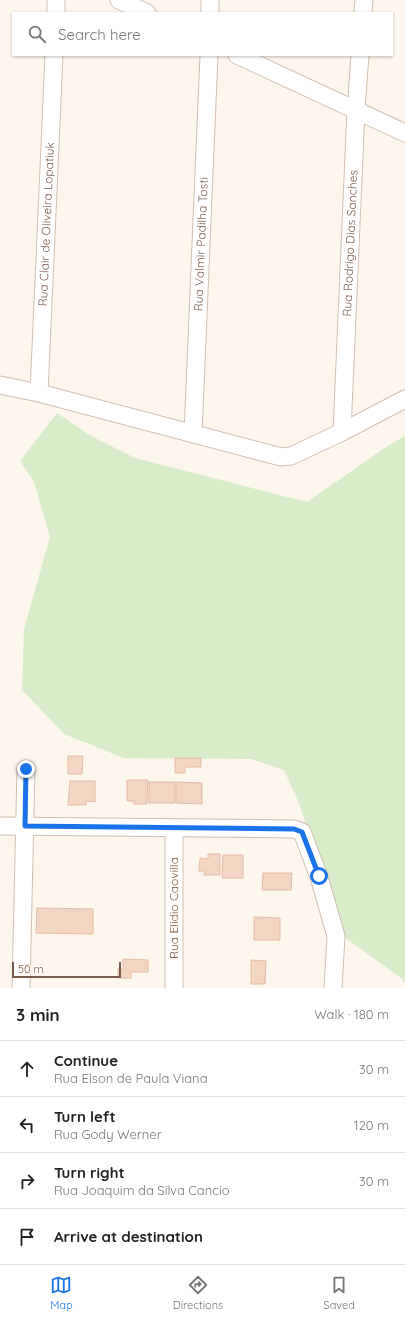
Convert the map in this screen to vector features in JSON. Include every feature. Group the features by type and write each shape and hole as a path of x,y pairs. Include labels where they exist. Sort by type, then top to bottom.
{"street":[{"path":"56,0 56,12"},
{"path":"119,0 145,12"},
{"path":"210,0 210,12"},
{"path":"363,12 364,0"},
{"name":"Rua Clair de Oliveira Lopatiuk","path":"38,393 54,56"},
{"name":"Rua Valmir Padilha Tosti","path":"193,434 209,56"},
{"path":"239,56 405,133"},
{"name":"Rua Rodrigo Dias Sanches","path":"342,432 356,110 360,56"},
{"path":"0,385 38,393 281,457 291,456 342,432 405,399"},
{"path":"21,988 26,769"},
{"path":"0,826 294,829 302,832 319,876 336,936 333,988"},
{"name":"Rua Elidio Caovilla","path":"174,828 174,988"}],"green space":[{"path":"57,413 91,436 135,458 307,502 389,445 405,436 405,983 401,978 340,934 299,803 284,770 251,759 124,758 64,734 22,690 24,629 50,537 34,482 20,461"}],"building":[{"path":"68,756 83,756 82,774 68,774"},
{"path":"175,758 201,758 201,767 185,767 185,773 175,773"},
{"path":"127,780 148,780 147,804 134,804 134,801 127,801"},
{"path":"70,781 95,781 95,802 86,801 86,805 68,805"},
{"path":"149,782 175,782 175,803 149,803"},
{"path":"176,782 202,783 202,804 176,803"},
{"path":"208,854 220,854 220,875 204,875 204,871 199,871 200,858 208,859"},
{"path":"223,855 243,855 243,878 222,878"},
{"path":"263,873 292,873 291,890 262,890"},
{"path":"37,908 93,909 93,934 36,933"},
{"path":"254,917 280,918 280,940 254,940"},
{"path":"123,959 148,960 148,972 131,972 131,978 118,978 118,969 123,969"},
{"path":"251,960 266,961 265,984 251,984"}],"route":[{"path":"26,769 25,826 294,829 302,832 319,876"}]}
